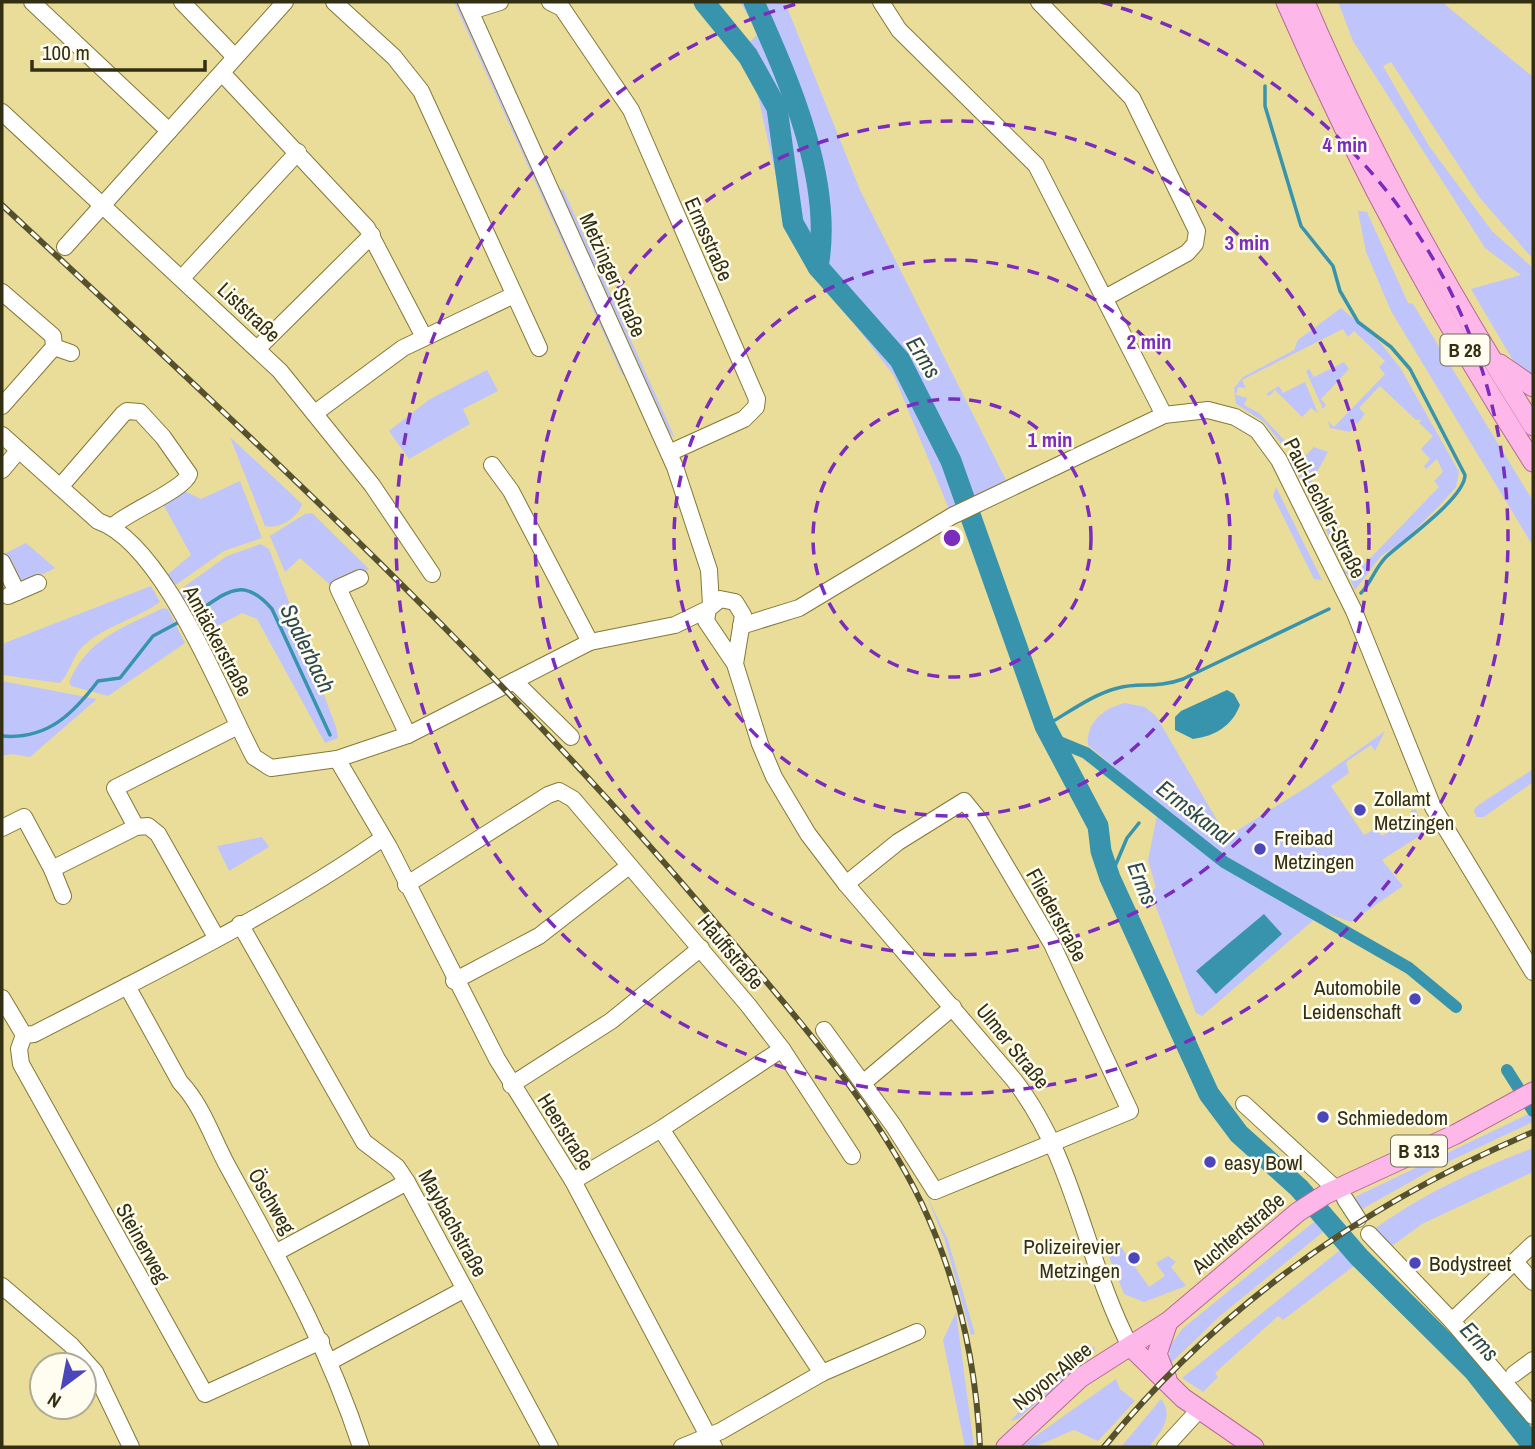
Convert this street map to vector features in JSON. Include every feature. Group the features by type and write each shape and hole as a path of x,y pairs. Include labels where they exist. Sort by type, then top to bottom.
{"main road":[{"name":"B 28","path":"1286,2 1329,97 1400,237 1533,462"},
{"name":"B 28","path":"1305,2 1391,178 1488,354 1533,426"},
{"path":"1488,354 1533,387"},
{"name":"Auchtertstraße","path":"1130,1346 1169,1321 1298,1212 1532,1092"},
{"path":"1169,1321 1157,1354 1173,1390"},
{"name":"Ulmer Straße","path":"1130,1346 1173,1390 1254,1447"},
{"name":"Noyon-Allee","path":"1006,1447 1080,1378 1130,1346"}],"street":[{"path":"32,2 169,131"},
{"path":"182,2 234,56"},
{"path":"65,247 285,2"},
{"path":"334,2 394,57 421,91 540,348"},
{"path":"468,6 500,2"},
{"path":"881,2 899,30 1030,158 1164,415"},
{"path":"1039,2 1132,98 1196,231 1195,244 1187,253 1105,298"},
{"name":"Ermsstraße","path":"561,4 631,110 757,399 756,408 744,419 669,453"},
{"name":"Metzinger Straße","path":"468,6 669,453 709,570 734,603"},
{"path":"222,73 372,235 424,337"},
{"name":"Liststraße","path":"2,112 258,348 315,414 404,528 432,574"},
{"path":"182,278 298,152"},
{"path":"258,348 372,235"},
{"path":"2,292 53,336 54,346 2,406"},
{"path":"315,414 403,348 514,295"},
{"path":"54,346 71,353"},
{"name":"Paul-Lechler-Straße","path":"740,628 799,608 952,516 1164,415 1208,410 1235,417 1256,430 1279,460 1354,611 1433,807 1533,972"},
{"path":"60,486 123,414 127,411 140,412 163,437 188,474 182,486 125,515 113,526"},
{"name":"Amtäckerstraße","path":"2,435 99,521 113,526 139,552 186,620 254,757 265,766 281,767 337,759"},
{"path":"2,470 19,451"},
{"path":"492,465 511,491 590,642"},
{"path":"2,562 12,594 38,583"},
{"name":"Metzinger Straße","path":"709,570 709,607"},
{"path":"360,578 338,588 408,735"},
{"path":"24,1035 34,1034 240,924 338,869 383,838 337,759 408,735 590,642 675,625 720,599 778,615"},
{"name":"Ulmer Straße","path":"734,603 743,615 735,664"},
{"name":"Ulmer Straße","path":"709,607 706,621 735,664 760,744 774,777 807,834 846,884 1027,1096 1053,1141 1110,1308 1130,1346"},
{"path":"675,625 728,635 740,628"},
{"path":"514,681 571,737"},
{"path":"136,827 115,788 238,726"},
{"name":"Hauffstraße","path":"407,885 548,795 559,791 573,799 701,948 782,1049 852,1156"},
{"name":"Fliederstraße","path":"846,884 898,842 964,801 977,817 1052,944 1130,1111 1053,1141"},
{"path":"2,828 24,817 52,869 63,897"},
{"path":"52,869 136,827 148,826 158,834 216,937"},
{"name":"Heerstraße","path":"383,838 454,981 511,1085 573,1181 711,1442"},
{"path":"454,981 539,936 629,866"},
{"name":"Maybachstraße","path":"240,924 364,1142 397,1167 407,1182 550,1447"},
{"path":"511,1085 611,1021 701,948"},
{"name":"Öschweg","path":"127,986 180,1082 190,1091 224,1161 277,1252 331,1361 361,1447"},
{"name":"Steinerweg","path":"2,998 24,1035 19,1056 32,1085 205,1394 321,1340"},
{"path":"863,1083 953,1007"},
{"path":"824,1030 935,1191 1053,1141"},
{"path":"573,1181 661,1129 782,1049"},
{"path":"1244,1104 1358,1219"},
{"path":"661,1129 822,1373"},
{"path":"277,1252 407,1182"},
{"path":"1368,1234 1452,1321 1533,1416"},
{"path":"1452,1321 1533,1244"},
{"path":"1514,1262 1533,1282"},
{"path":"2,1286 69,1343 95,1372 131,1447"},
{"path":"331,1361 465,1289"},
{"path":"682,1447 711,1442 822,1373 917,1332"},
{"path":"1514,1374 1533,1360"},
{"path":"1165,1447 1199,1410"}],"shaded area":[{"path":"454,2 458,2 627,378 622,374"},
{"path":"740,2 785,2 860,190 1007,482 949,509 894,376 790,239 755,83 739,52 759,33"},
{"path":"1338,2 1442,2 1533,77 1533,259 1480,198 1391,62 1383,66 1429,146 1492,231 1533,268 1533,380 1518,369 1471,289 1521,275 1485,248 1353,41"},
{"path":"563,189 675,438 669,432 560,190"},
{"path":"1358,211 1367,212 1408,303 1413,304 1533,501 1533,546 1391,311 1366,252"},
{"path":"1341,308 1380,342 1401,369 1459,472 1456,487 1404,541 1381,556 1355,590 1348,575 1341,572 1344,569 1352,577 1439,487 1434,481 1443,472 1437,459 1426,469 1424,466 1430,459 1421,449 1433,436 1419,423 1421,420 1416,420 1380,386 1359,408 1365,414 1357,424 1353,421 1350,424 1353,428 1350,432 1330,428 1328,421 1334,427 1385,374 1379,367 1385,361 1354,331 1348,337 1343,329 1242,380 1246,388 1238,387 1236,395 1247,398 1244,405 1259,413 1285,441 1292,437 1285,448 1264,422 1236,404 1234,388 1243,377 1294,350 1298,340"},
{"path":"1344,362 1349,369 1321,399 1326,405 1323,409 1306,371 1309,369 1314,377"},
{"path":"487,370 498,391 463,409 470,424 409,459 389,431 430,399"},
{"path":"1305,382 1318,413 1311,408 1302,417 1275,390 1269,396 1266,394 1279,386 1283,393"},
{"path":"230,437 302,504 293,518 276,526 265,526"},
{"path":"1314,447 1328,452 1308,488 1332,511 1345,549 1337,554 1322,521 1315,517 1318,514 1297,473 1293,473 1287,461 1296,454 1302,459"},
{"path":"240,481 262,538 224,551 177,584 173,584 167,575 191,555 162,502 184,491 201,499"},
{"path":"1276,487 1322,580 1314,579 1273,496"},
{"path":"312,513 369,569 335,589 300,558 285,572 270,536 305,514"},
{"path":"26,543 55,568 25,583 16,579 4,554"},
{"path":"261,544 269,549 336,727 338,738 325,743 257,619 242,613 204,633 180,594 181,589 227,556"},
{"path":"151,586 160,602 101,633 83,646 60,683 2,675 2,644"},
{"path":"163,608 168,609 185,643 108,696 71,686 69,682 77,667 97,645 108,636"},
{"path":"2,681 97,699 30,757 11,754 2,756"},
{"path":"1227,690 1234,694 1240,705 1222,729 1193,739 1175,730 1175,717 1181,711"},
{"name":"Freibad Metzingen","path":"1125,703 1145,707 1156,716 1227,837 1310,785 1385,731 1375,751 1371,745 1346,762 1349,773 1331,786 1364,835 1376,828 1382,836 1413,817 1411,811 1415,809 1427,831 1382,860 1403,886 1351,922 1323,912 1202,1016 1196,1013 1150,891 1156,888 1148,860 1159,806 1088,745 1090,729 1098,717 1110,708"},
{"path":"1533,769 1533,782 1484,817 1476,817 1474,810 1477,806"},
{"path":"262,837 269,847 229,871 217,846"},
{"path":"1264,914 1282,934 1216,994 1196,971"},
{"path":"1533,1112 1533,1122 1435,1168 1364,1208 1361,1214 1355,1199 1357,1196"},
{"path":"1533,1148 1533,1172 1422,1224 1392,1246 1388,1247 1373,1230 1450,1183"},
{"path":"926,1194 948,1240 975,1334 971,1335 945,1241"},
{"path":"1315,1221 1323,1232 1220,1316 1169,1365 1170,1346 1182,1329"},
{"path":"1119,1244 1149,1287 1165,1276 1156,1263 1168,1256 1176,1262 1171,1267 1186,1286 1144,1302 1124,1294 1105,1247"},
{"path":"1340,1250 1354,1266 1283,1320 1278,1316 1215,1373 1218,1377 1203,1392 1182,1378"},
{"path":"956,1312 974,1447 965,1447 943,1340"},
{"path":"1095,1346 1094,1353 1018,1419 1010,1421 1034,1397"},
{"path":"1116,1379 1120,1389 1135,1401 1098,1441 1074,1430 1034,1447 1020,1447"},
{"path":"1161,1399 1167,1412 1166,1418 1149,1447 1121,1447"}],"waterway":[{"name":"Erms","path":"704,2 748,56 777,108 793,223 818,267 900,360 951,461 1045,726 1098,826 1101,851 1110,878 1209,1094 1239,1134 1299,1188 1359,1257 1474,1371 1533,1446"},
{"name":"Erms","path":"754,2 781,64 814,165 820,200 818,267"},
{"path":"1265,86 1265,106 1301,226 1333,266 1340,291 1358,322 1391,347 1410,369 1465,475 1455,495 1432,519 1386,557 1361,593"},
{"name":"Spalerbach","path":"188,617 231,592 250,592 260,598 272,609 330,735"},
{"path":"1045,726 1109,691 1126,686 1165,684 1183,679 1329,609"},
{"name":"Spalerbach","path":"2,736 32,734 57,722 69,714 98,681 120,678 153,636 181,621"},
{"name":"Ermskanal","path":"1052,739 1086,753 1224,862 1409,968 1456,1007"},
{"path":"1110,878 1127,838 1139,823"},
{"name":"Ermskanal","path":"1507,1070 1533,1111"}],"railway":[{"path":"2,205 275,461 453,636 624,817 823,1051 877,1125 901,1164 935,1233 963,1323 974,1384 980,1447"},
{"path":"1104,1447 1196,1348 1246,1304 1299,1263 1412,1191 1533,1132"}],"place":[{"name":"Zollamt Metzingen","path":"1360,810"},
{"name":"Freibad Metzingen","path":"1260,849"},
{"name":"Automobile Leidenschaft","path":"1415,999"},
{"name":"Schmiededom","path":"1323,1117"},
{"name":"easy Bowl","path":"1210,1162"},
{"name":"Polizeirevier Metzingen","path":"1134,1258"},
{"name":"Bodystreet","path":"1415,1263"}]}
